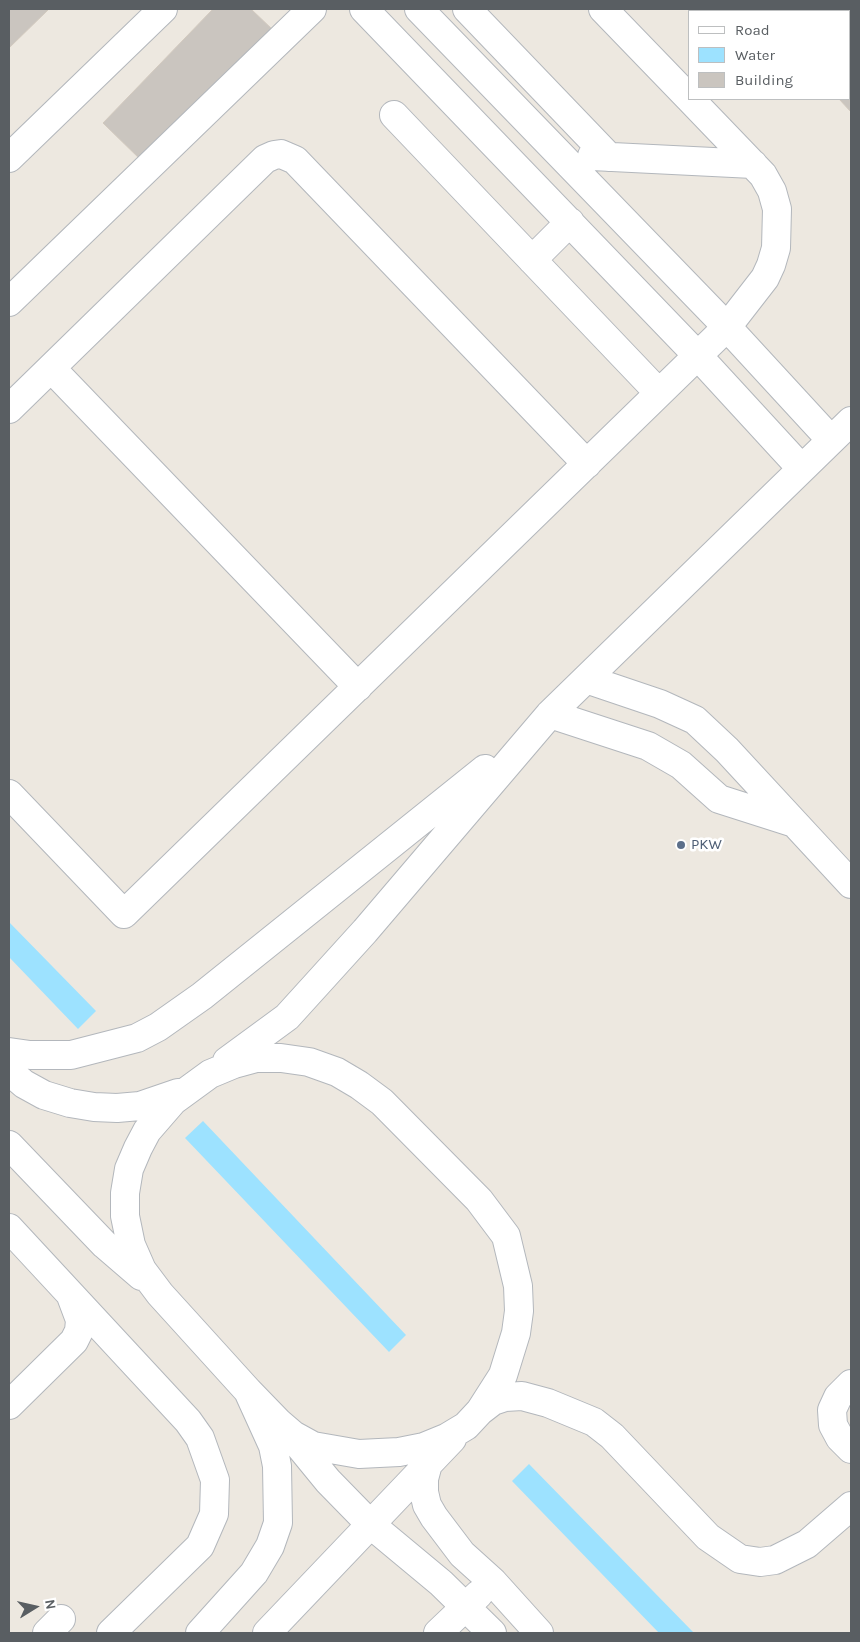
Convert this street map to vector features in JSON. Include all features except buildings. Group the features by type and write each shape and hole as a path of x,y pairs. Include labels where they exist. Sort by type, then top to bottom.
{"street":[{"path":"9,158 163,9"},
{"path":"9,302 312,9"},
{"path":"364,9 698,356 801,468"},
{"path":"419,9 727,327 831,440"},
{"path":"467,9 609,157"},
{"path":"603,9 688,97"},
{"path":"9,794 124,914 727,327 765,278 776,248 777,209 772,191 763,175 691,100"},
{"path":"394,115 659,393"},
{"path":"559,153 753,164"},
{"path":"9,409 266,159 281,154 295,160 587,464"},
{"path":"532,260 570,222"},
{"path":"51,368 358,687"},
{"path":"851,421 545,720 364,931 286,1017 173,1101 147,1131 129,1169 125,1193 125,1216 131,1245 142,1270 160,1294 248,1391 280,1423 293,1434 313,1446 359,1454 399,1452 424,1447 446,1438 494,1401 505,1397 522,1396 548,1403 594,1422 612,1436 708,1537 740,1559 760,1562 775,1560 807,1544 851,1506"},
{"path":"586,678 660,704 695,720 727,750 851,884"},
{"path":"545,720 648,746 681,765 719,799 793,823"},
{"path":"9,1052 46,1056 71,1055 138,1038 158,1027 202,996 545,720"},
{"path":"9,1071 24,1084 44,1095 70,1104 94,1108 117,1108 140,1106 162,1100 234,1064 256,1058 281,1058 310,1062 336,1072 382,1102 479,1200 506,1236 518,1286 519,1311 516,1333 503,1375 473,1418 267,1633"},
{"path":"9,1145 105,1245 160,1294"},
{"path":"9,1228 188,1421 200,1438 215,1480 214,1514 200,1546 111,1633"},
{"path":"9,1406 74,1341 79,1332 80,1320 71,1295"},
{"path":"851,1384 838,1397 832,1410 833,1425 840,1438 851,1449"},
{"path":"200,1633 254,1573 270,1546 278,1523 279,1489 273,1446 248,1391"},
{"path":"280,1423 328,1481 370,1524 466,1606 492,1633"},
{"path":"428,1464 424,1479 427,1505 462,1554 493,1582 532,1626 503,1633"},
{"path":"438,1633 493,1582"}],"water":[{"path":"9,922 96,1011 78,1029 9,957"},
{"path":"203,1121 406,1335 389,1352 185,1138"},
{"path":"529,1464 694,1633 659,1633 512,1481"}],"place":[{"name":"PKW","path":"681,845"}]}
